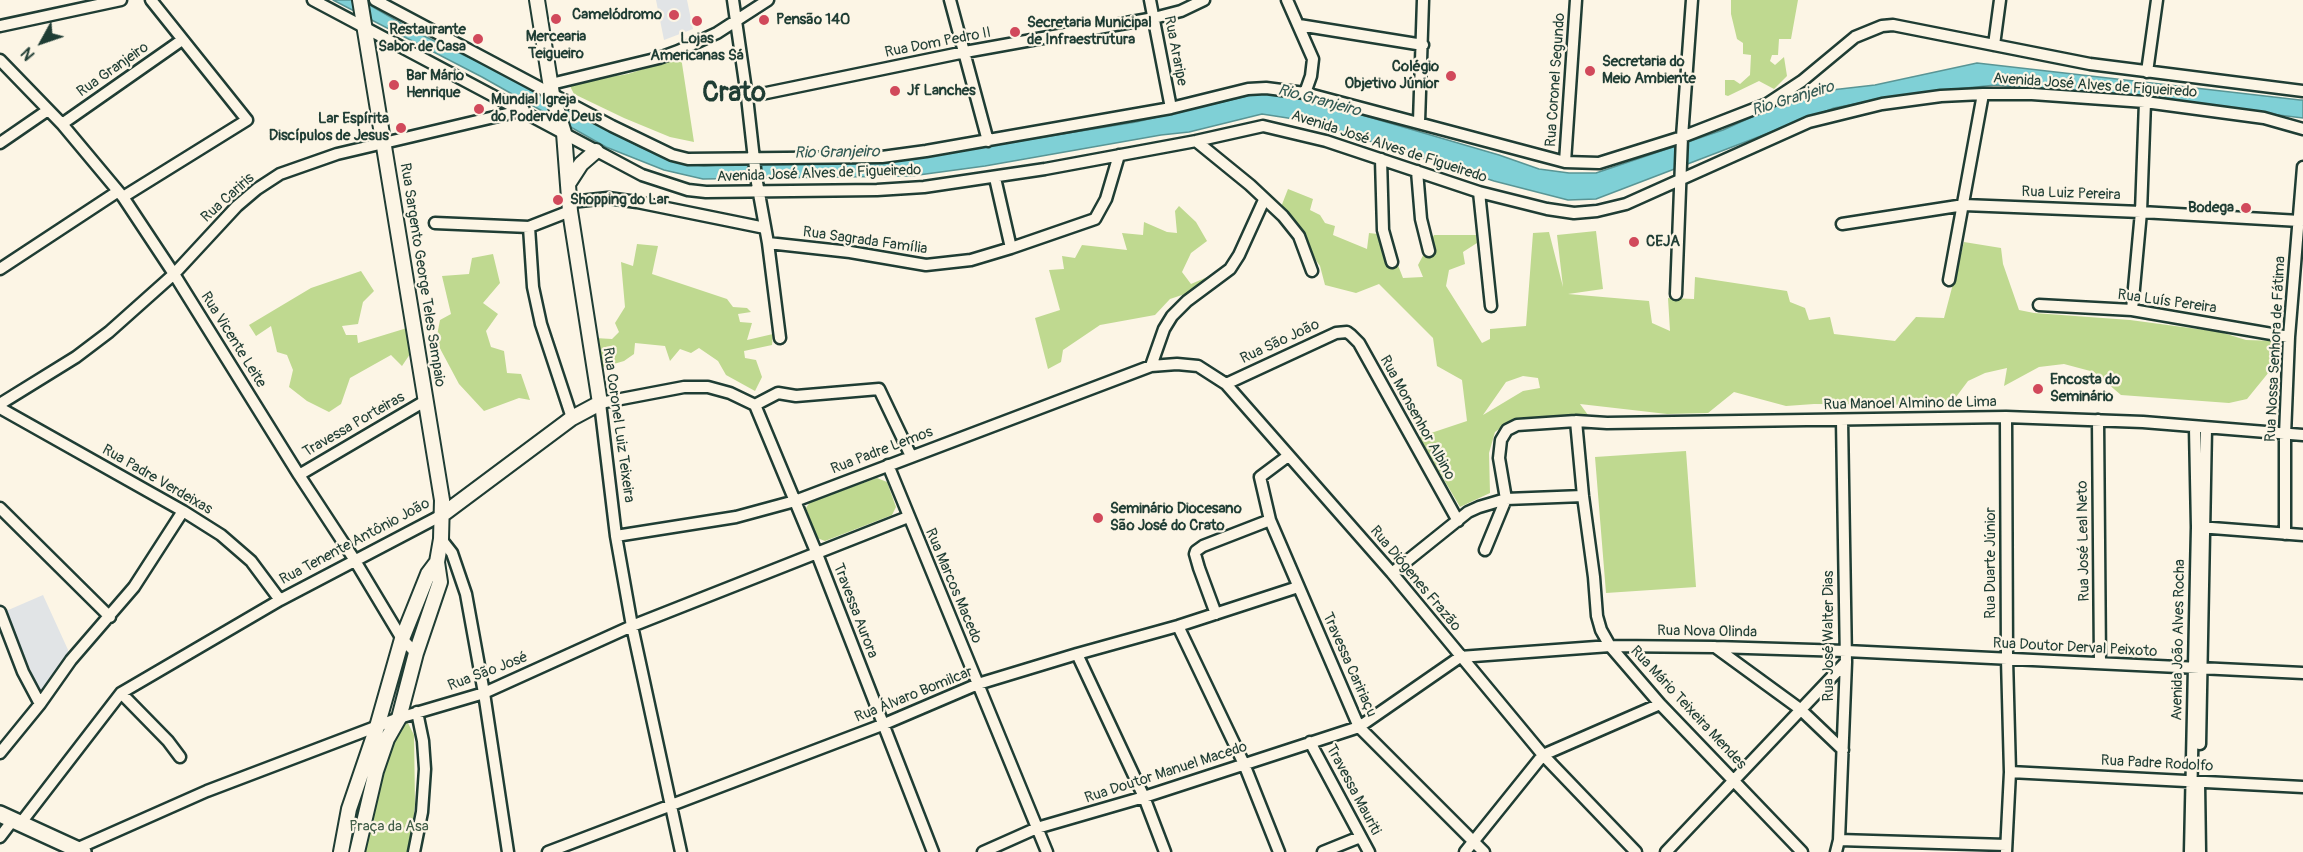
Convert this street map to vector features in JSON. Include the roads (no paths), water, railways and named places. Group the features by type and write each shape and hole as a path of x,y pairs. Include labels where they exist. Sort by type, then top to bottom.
{"highway":[{"path":"11,819 69,849"}],"main road":[{"name":"Rua Sargento George Teles Sampaio","path":"360,0 442,495 441,539 437,562"},
{"name":"Rua Coronel Luiz Teixeira","path":"537,0 551,89 564,133 570,206 600,403"},
{"path":"568,184 581,164 596,151"},
{"name":"Rua Tenente Antônio João","path":"442,515 572,418 600,403"},
{"path":"341,852 349,809 402,639 428,573 437,562"},
{"path":"357,852 376,771 387,739 399,718 416,653 440,582 437,562"}],"street":[{"path":"0,26 121,0"},
{"path":"0,269 120,194 245,122 246,116 151,0"},
{"name":"Avenida José Alves de Figueiredo","path":"313,0 524,110 596,151 657,181 688,190 706,192 877,190 924,187 995,178 1196,141 1263,126 1326,141 1479,192 1547,209 1574,213 1597,211 1626,204 1809,122 1882,104 1983,94 2032,94 2145,102 2264,118 2303,129"},
{"name":"Avenida José Alves de Figueiredo","path":"375,0 551,89 672,154 698,159 882,157 988,141 1172,108 1248,89 1266,88 1305,93 1565,162 1599,163 1682,137 1767,104 1802,81 1855,37 1882,26 1904,26 1994,45 2148,72 2303,91"},
{"path":"733,0 753,158 768,243 780,338"},
{"path":"551,89 659,58 708,38 768,0"},
{"path":"951,0 988,141"},
{"name":"Rua Araripe","path":"1150,0 1172,108"},
{"name":"Rua Dom Pedro II","path":"747,97 965,52 1154,18 1181,11 1204,0"},
{"path":"1287,0 1313,59 1311,76 1305,93"},
{"path":"1419,122 1423,0"},
{"name":"Rua Coronel Segundo","path":"1565,162 1576,0"},
{"path":"1676,294 1682,137 1692,0"},
{"path":"1994,45 2000,0"},
{"path":"2148,72 2157,0"},
{"path":"1299,25 1423,45"},
{"name":"Rua Granjeiro","path":"62,124 182,40"},
{"name":"Rua Vicente Leite","path":"0,60 62,124 120,194 174,274 402,639 416,653"},
{"path":"1949,280 1983,94"},
{"path":"2132,310 2141,212 2145,102"},
{"path":"0,142 48,110"},
{"name":"Rua Cariris","path":"0,406 93,345 174,274 237,206 280,174 337,154 524,110"},
{"path":"1196,141 1250,185 1283,216 1299,236 1312,271"},
{"name":"Rua Sagrada Família","path":"768,243 850,252 926,266 971,260 1011,249 1095,219 1106,200 1119,155"},
{"path":"1381,159 1383,230 1392,262"},
{"name":"Rua Nossa Senhora de Fátima","path":"2285,534 2285,435 2289,337 2303,167"},
{"path":"1417,171 1421,219 1429,251"},
{"path":"995,178 1011,249"},
{"path":"1479,192 1491,306"},
{"path":"435,223 529,227 570,206 608,198 637,201 765,228"},
{"path":"1151,366 1164,329 1172,316 1187,301 1230,269 1239,255 1264,200"},
{"name":"Rua Luiz Pereira","path":"1842,224 1964,205 2300,221"},
{"path":"529,227 534,287 541,324 572,418"},
{"name":"Rua Luís Pereira","path":"2039,306 2132,310 2289,337"},
{"name":"Rua São João","path":"1226,384 1331,335 1347,332"},
{"name":"Rua Monsenhor Albino","path":"1347,332 1359,343 1458,521"},
{"name":"Rua Diógenes Frazão","path":"1151,366 1177,364 1198,366 1226,384 1392,573 1543,755 1636,852"},
{"name":"Rua Padre Lemos","path":"616,536 736,517 795,501 1151,366"},
{"name":"Rua Tenente Antônio João","path":"600,403 684,387 708,387 730,393 755,405"},
{"path":"755,405 778,393 796,396 879,389 910,456"},
{"name":"Travessa Porteiras","path":"299,475 425,401"},
{"name":"Rua Coronel Luiz Teixeira","path":"600,403 616,536 632,626 681,852"},
{"name":"Travessa Aurora","path":"755,405 817,554 933,852"},
{"name":"Rua Padre Verdeixas","path":"0,406 183,510 234,545 251,561 280,600"},
{"name":"Rua Manoel Almino de Lima","path":"1506,499 1500,458 1501,440 1507,430 1516,425 1576,421 2006,417 2098,420 2303,435"},
{"name":"Rua Duarte Júnior","path":"2006,417 2010,772 2006,849"},
{"name":"Rua José Walter Dias","path":"1836,852 1839,840 1846,656 1842,420"},
{"name":"Rua José Leal Neto","path":"2098,420 2100,663"},
{"name":"Rua Mário Teixeira Mendes","path":"1576,421 1599,624 1610,646 1660,704 1797,851"},
{"name":"Avenida João Alves Rocha","path":"2190,852 2195,839 2201,428"},
{"name":"Travessa Caririaçu","path":"1288,456 1260,479 1270,520 1359,726 1484,852"},
{"name":"Rua Marcos Macedo","path":"888,465 1047,852"},
{"path":"1392,573 1479,507 1506,499 1583,496"},
{"path":"1485,550 1506,499"},
{"path":"0,508 110,617"},
{"path":"2,744 40,704 71,660 134,587 183,510"},
{"name":"Rua Tenente Antônio João","path":"0,837 11,819 121,693 280,600 354,559 442,515"},
{"name":"Rua São José","path":"69,849 207,792 399,718 484,693 632,626 908,517"},
{"path":"1216,614 1196,558 1196,550 1270,520"},
{"path":"2201,527 2303,535"},
{"path":"441,539 452,553 461,577 484,693 508,852"},
{"name":"Rua Álvaro Bomilcar","path":"548,852 882,724 978,684 1178,626 1298,587"},
{"path":"0,612 16,656 40,704"},
{"path":"1178,626 1244,764 1280,852"},
{"name":"Rua Nova Olinda","path":"1460,657 1610,646 1715,647 1846,656"},
{"path":"1715,647 1800,709 1843,750"},
{"path":"1077,654 1144,797 1165,852"},
{"path":"1666,852 1800,709 1846,656"},
{"name":"Rua Doutor Derval Peixoto","path":"1846,656 2007,659 2303,673"},
{"name":"Rua Doutor Manuel Macedo","path":"983,852 1037,828 1144,797 1359,726 1460,657"},
{"path":"121,693 168,741 180,757"},
{"path":"1465,852 1543,755 1660,704"},
{"path":"414,852 422,812 425,769 423,741 417,712"},
{"name":"Travessa Mauriti","path":"1310,742 1369,852"},
{"name":"Rua Padre Rodolfo","path":"2010,772 2303,787"},
{"path":"1323,852 1360,837"},
{"name":"Avenida João Alves Rocha","path":"2195,839 2200,852"},
{"path":"1839,840 2006,849"}],"water":[{"path":"333,0 361,0 418,33 528,86 640,147 680,163 704,166 909,159 1136,122 1260,93 1277,92 1499,155 1539,169 1569,173 1596,173 1723,130 1814,92 1875,85 1977,63 2303,100 2303,118 2131,97 1996,85 1956,89 1880,99 1834,108 1596,199 1568,200 1494,181 1307,121 1262,114 1189,132 911,176 703,179 664,170 606,147 482,77"}],"place":[{"name":"Camelódromo","path":"674,15"},
{"name":"Mercearia Teigueiro","path":"556,19"},
{"name":"Pensão 140","path":"764,20"},
{"name":"Lojas Americanas Sá","path":"697,21"},
{"name":"Secretaria Municipal de Infraestrutura","path":"1015,32"},
{"name":"Restaurante Sabor de Casa","path":"478,39"},
{"name":"Secretaria do Meio Ambiente","path":"1590,71"},
{"name":"Colégio Objetivo Júnior","path":"1451,76"},
{"name":"Bar Mário Henrique","path":"394,85"},
{"name":"Jf Lanches","path":"895,91"},
{"name":"Mundial Igreja do Podervde Deus","path":"479,109"},
{"name":"Lar Espírita Discípulos de Jesus","path":"401,128"},
{"name":"Shopping do Lar","path":"558,200"},
{"name":"Bodega","path":"2246,208"},
{"name":"CEJA","path":"1634,242"},
{"name":"Encosta do Seminário","path":"2038,389"},
{"name":"Seminário Diocesano São José do Crato","path":"1098,518"}],"district":[{"name":"Crato","path":"734,94"}],"water label":[{"name":"Rio Granjeiro","path":"1793,99"},
{"name":"Rio Granjeiro","path":"1319,101"},
{"name":"Rio Granjeiro","path":"837,153"}],"park label":[{"name":"Praça da Asa","path":"389,827"}]}
